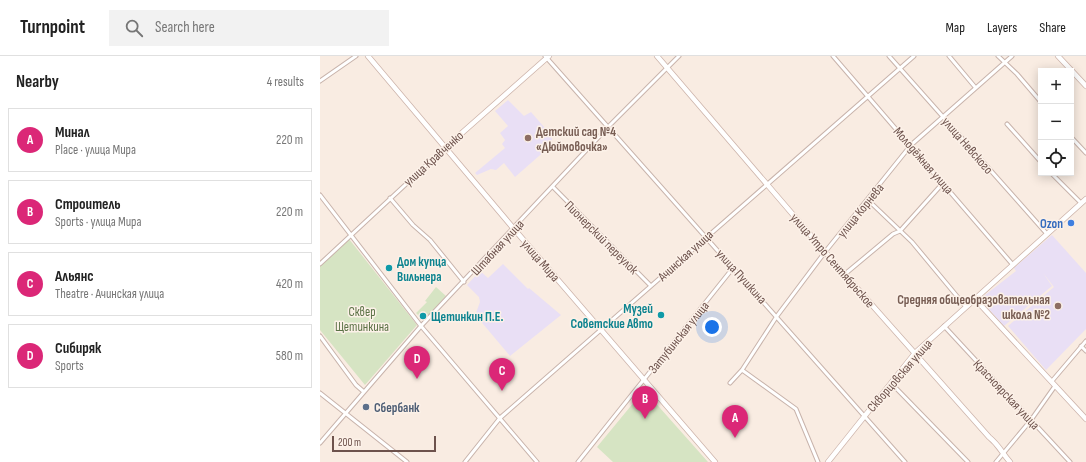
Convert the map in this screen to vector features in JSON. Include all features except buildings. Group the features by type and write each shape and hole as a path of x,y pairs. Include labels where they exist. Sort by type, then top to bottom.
{"street":[{"path":"320,81 356,56"},
{"name":"улица Мира","path":"368,56 514,229 715,462"},
{"name":"улица Утро Сентябрьское","path":"657,56 825,252 989,437 999,445 1003,454 1010,462"},
{"name":"Штабная улица","path":"320,443 422,326 609,126 666,67 679,56"},
{"name":"Молодёжная улица","path":"833,56 1014,265"},
{"name":"улица Невского","path":"889,56 1047,234"},
{"name":"Ачинская улица","path":"465,462 500,418 706,236 914,56"},
{"path":"949,56 975,87"},
{"path":"998,56 1017,74 1038,98"},
{"name":"улица Корнева","path":"730,383 742,370 777,316 825,252 911,145 944,117 975,87 980,85 1012,56"},
{"path":"1058,56 1086,86"},
{"name":"улица Кравченко","path":"320,264 390,198 547,57"},
{"name":"улица Пушкина","path":"547,57 905,462"},
{"path":"1007,124 1038,159"},
{"path":"1074,140 1086,153"},
{"path":"1054,176 1081,203"},
{"path":"845,274 893,234 900,231 943,183"},
{"name":"Пионерский переулок","path":"553,187 651,286"},
{"path":"320,196 422,326 537,462"},
{"path":"390,198 413,225 430,240 464,282"},
{"name":"Скворцовская улица","path":"828,462 915,353 1086,199"},
{"path":"868,200 912,242 966,307"},
{"name":"Затубинская улица","path":"578,462 733,268"},
{"path":"975,299 1086,419"},
{"name":"Красноярская улица","path":"944,326 1070,462"},
{"path":"320,336 356,385 364,392"},
{"path":"1052,381 1086,341"},
{"path":"1081,346 1086,351"},
{"path":"742,370 796,409 818,462"},
{"path":"891,383 968,462"},
{"path":"996,462 1031,420 1055,386"},
{"path":"320,393 407,462"}],"shaded area":[{"name":"Детский сад №4 «Дюймовочка»","path":"508,100 524,116 531,112 551,135 552,140 547,145 547,149 515,177 504,163 496,170 491,169 477,175 475,173 505,148 502,144 505,140 500,133 508,126 495,111"},
{"name":"Средняя общеобразовательная школа №2","path":"1052,235 1086,273 1086,329 1046,370 1008,326 1054,287 1043,273 1052,286 1004,326 980,299 1016,271 1014,268"},
{"path":"503,264 528,289 529,288 561,315 510,356 478,318 476,313 480,302 479,297 467,285 480,271 488,278"}],"green space":[{"name":"Сквер Щетинкина","path":"349,239 417,325 365,385 320,330 320,266"},
{"path":"436,287 446,296 426,318 420,317 416,313 427,302 425,301"},
{"path":"644,390 708,462 613,462 597,447"}],"place":[{"name":"Детский сад №4 «Дюймовочка»","path":"528,138"},
{"name":"Ozon","path":"1071,223"},
{"name":"Дом купца Вильнера","path":"389,268"},
{"name":"Средняя общеобразовательная школа №2","path":"1058,306"},
{"name":"Музей Советские Авто","path":"661,315"},
{"name":"Щетинкин П.Е.","path":"423,316"},
{"name":"Сибиряк","path":"417,379"},
{"name":"Альянс","path":"502,391"},
{"name":"Сбербанк","path":"366,407"},
{"name":"Строитель","path":"645,419"},
{"name":"Минал","path":"735,438"}]}
